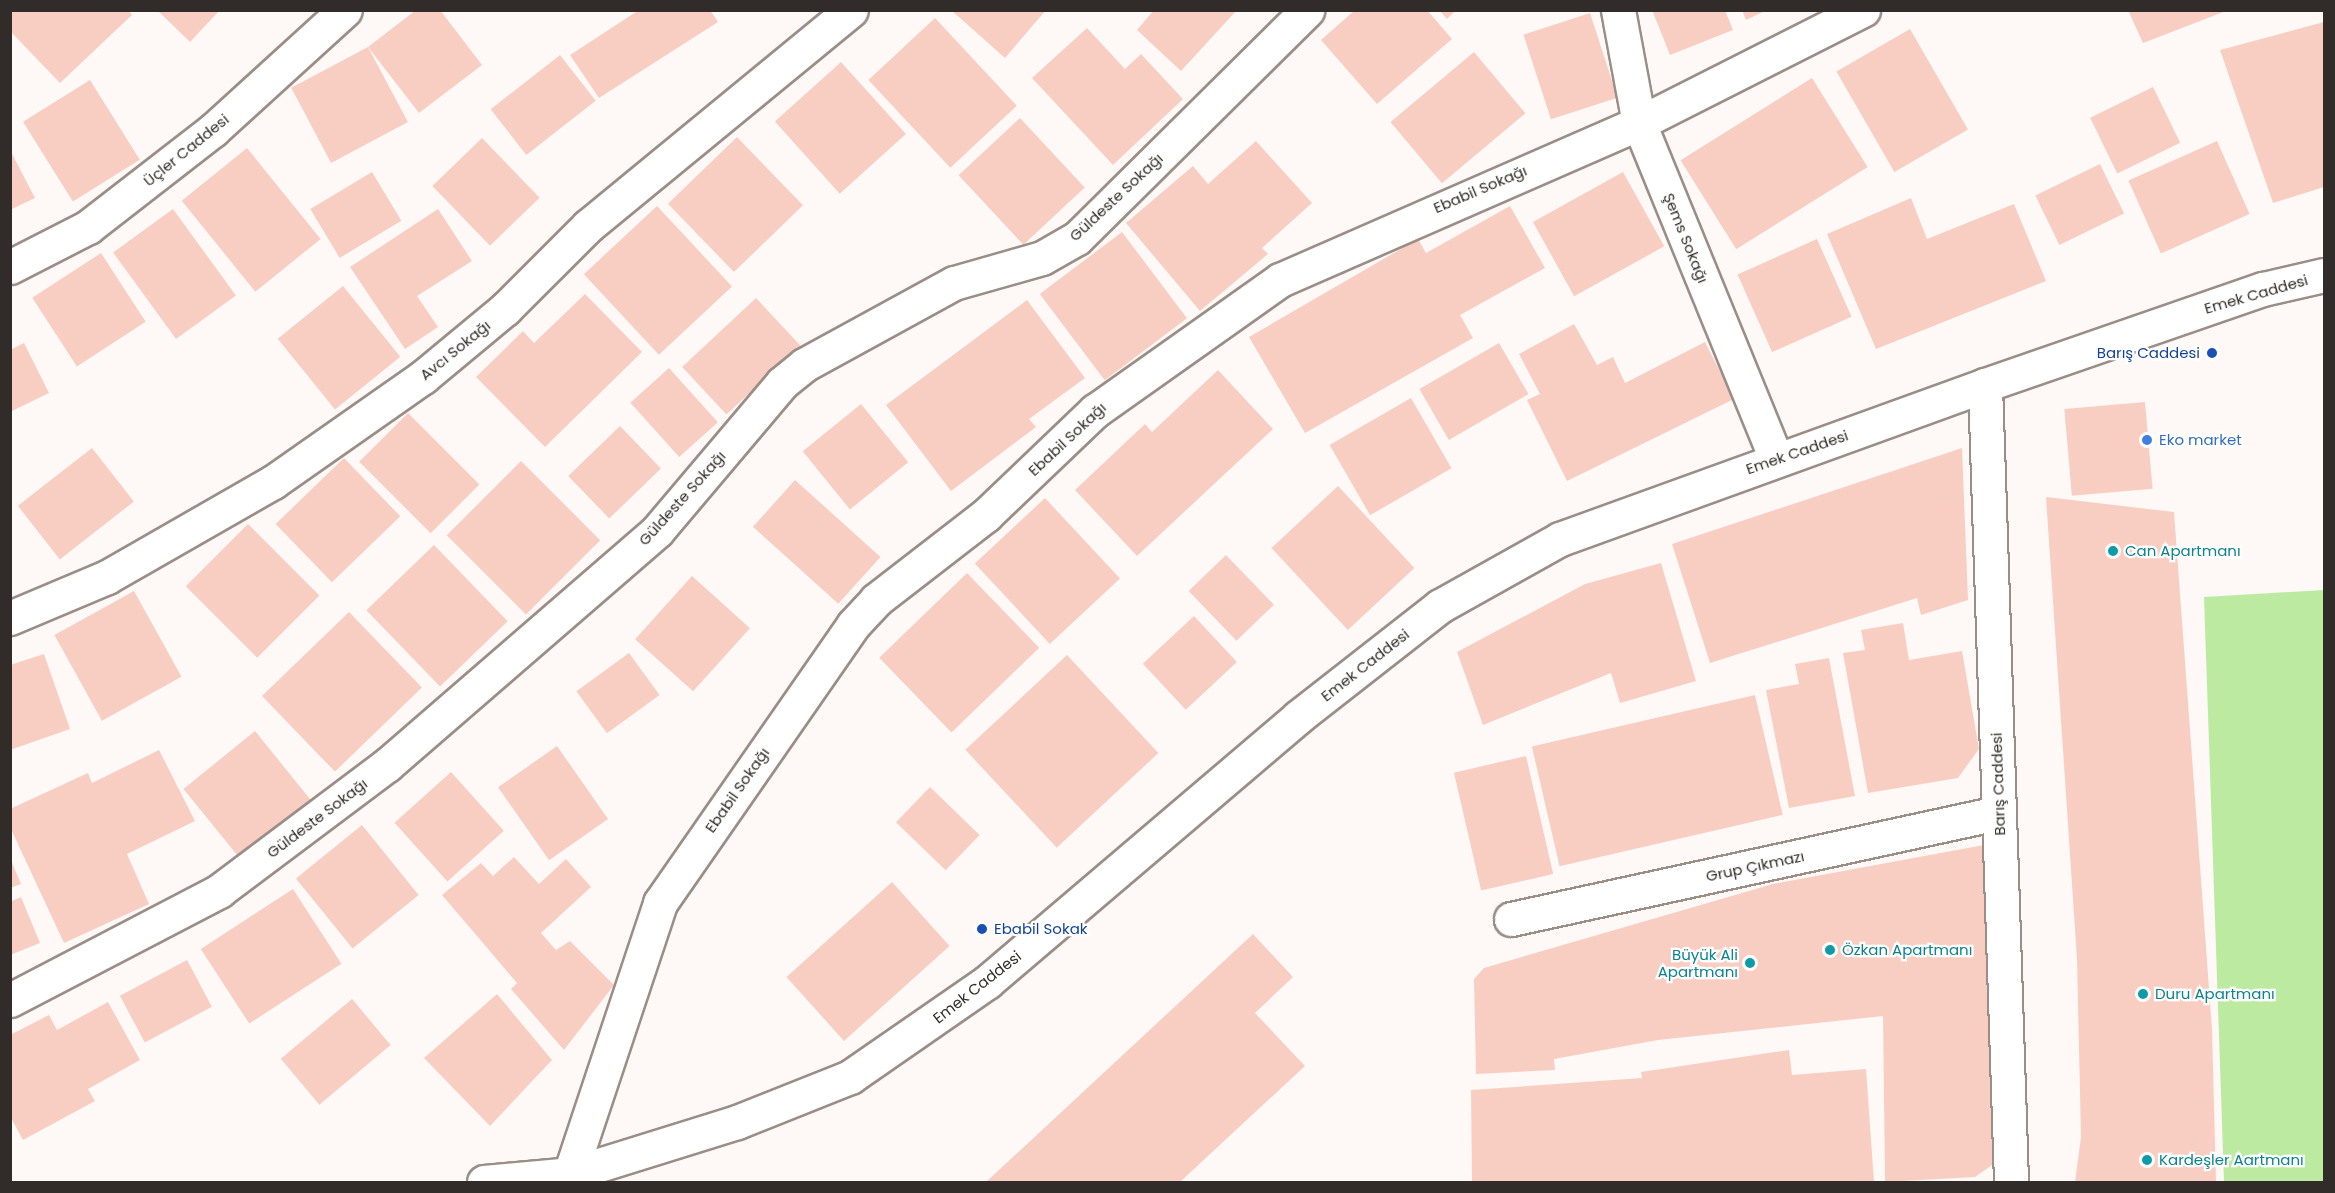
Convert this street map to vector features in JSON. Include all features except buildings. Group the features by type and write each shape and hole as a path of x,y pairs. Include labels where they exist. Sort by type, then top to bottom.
{"street":[{"name":"Üçler Caddesi","path":"10,267 88,227 213,130 345,10"},
{"name":"Avcı Sokağı","path":"10,618 107,577 273,482 423,377 505,309 588,226 851,10"},
{"name":"Güldeste Sokağı","path":"10,1000 219,891 387,765 657,531 782,383 804,365 954,284 1042,258 1077,238 1307,10"},
{"name":"Şems Sokağı","path":"1618,10 1639,123 1776,459"},
{"name":"Ebabil Sokağı","path":"570,1174 660,903 853,625 876,600 986,515 1095,411 1227,313 1280,280 1452,200 1639,123 1863,10"},
{"name":"Emek Caddesi","path":"484,1182 570,1174 737,1122 850,1077 987,982 1298,717 1440,606 1560,539 1776,459 2263,289 2325,275"},
{"name":"Barış Caddesi","path":"1985,385 2011,1182"},
{"name":"Grup Çıkmazı","path":"1511,920 1998,813"}],"green space":[{"path":"2324,590 2324,1182 2224,1182 2204,597"}],"place":[{"name":"Barış Caddesi","path":"2212,353"},
{"name":"Eko market","path":"2147,440"},
{"name":"Can Apartmanı","path":"2113,551"},
{"name":"Ebabil Sokak","path":"982,929"},
{"name":"Özkan Apartmanı","path":"1830,950"},
{"name":"Büyük Ali Apartmanı","path":"1750,963"},
{"name":"Duru Apartmanı","path":"2143,994"},
{"name":"Kardeşler Aartmanı","path":"2147,1160"}]}
